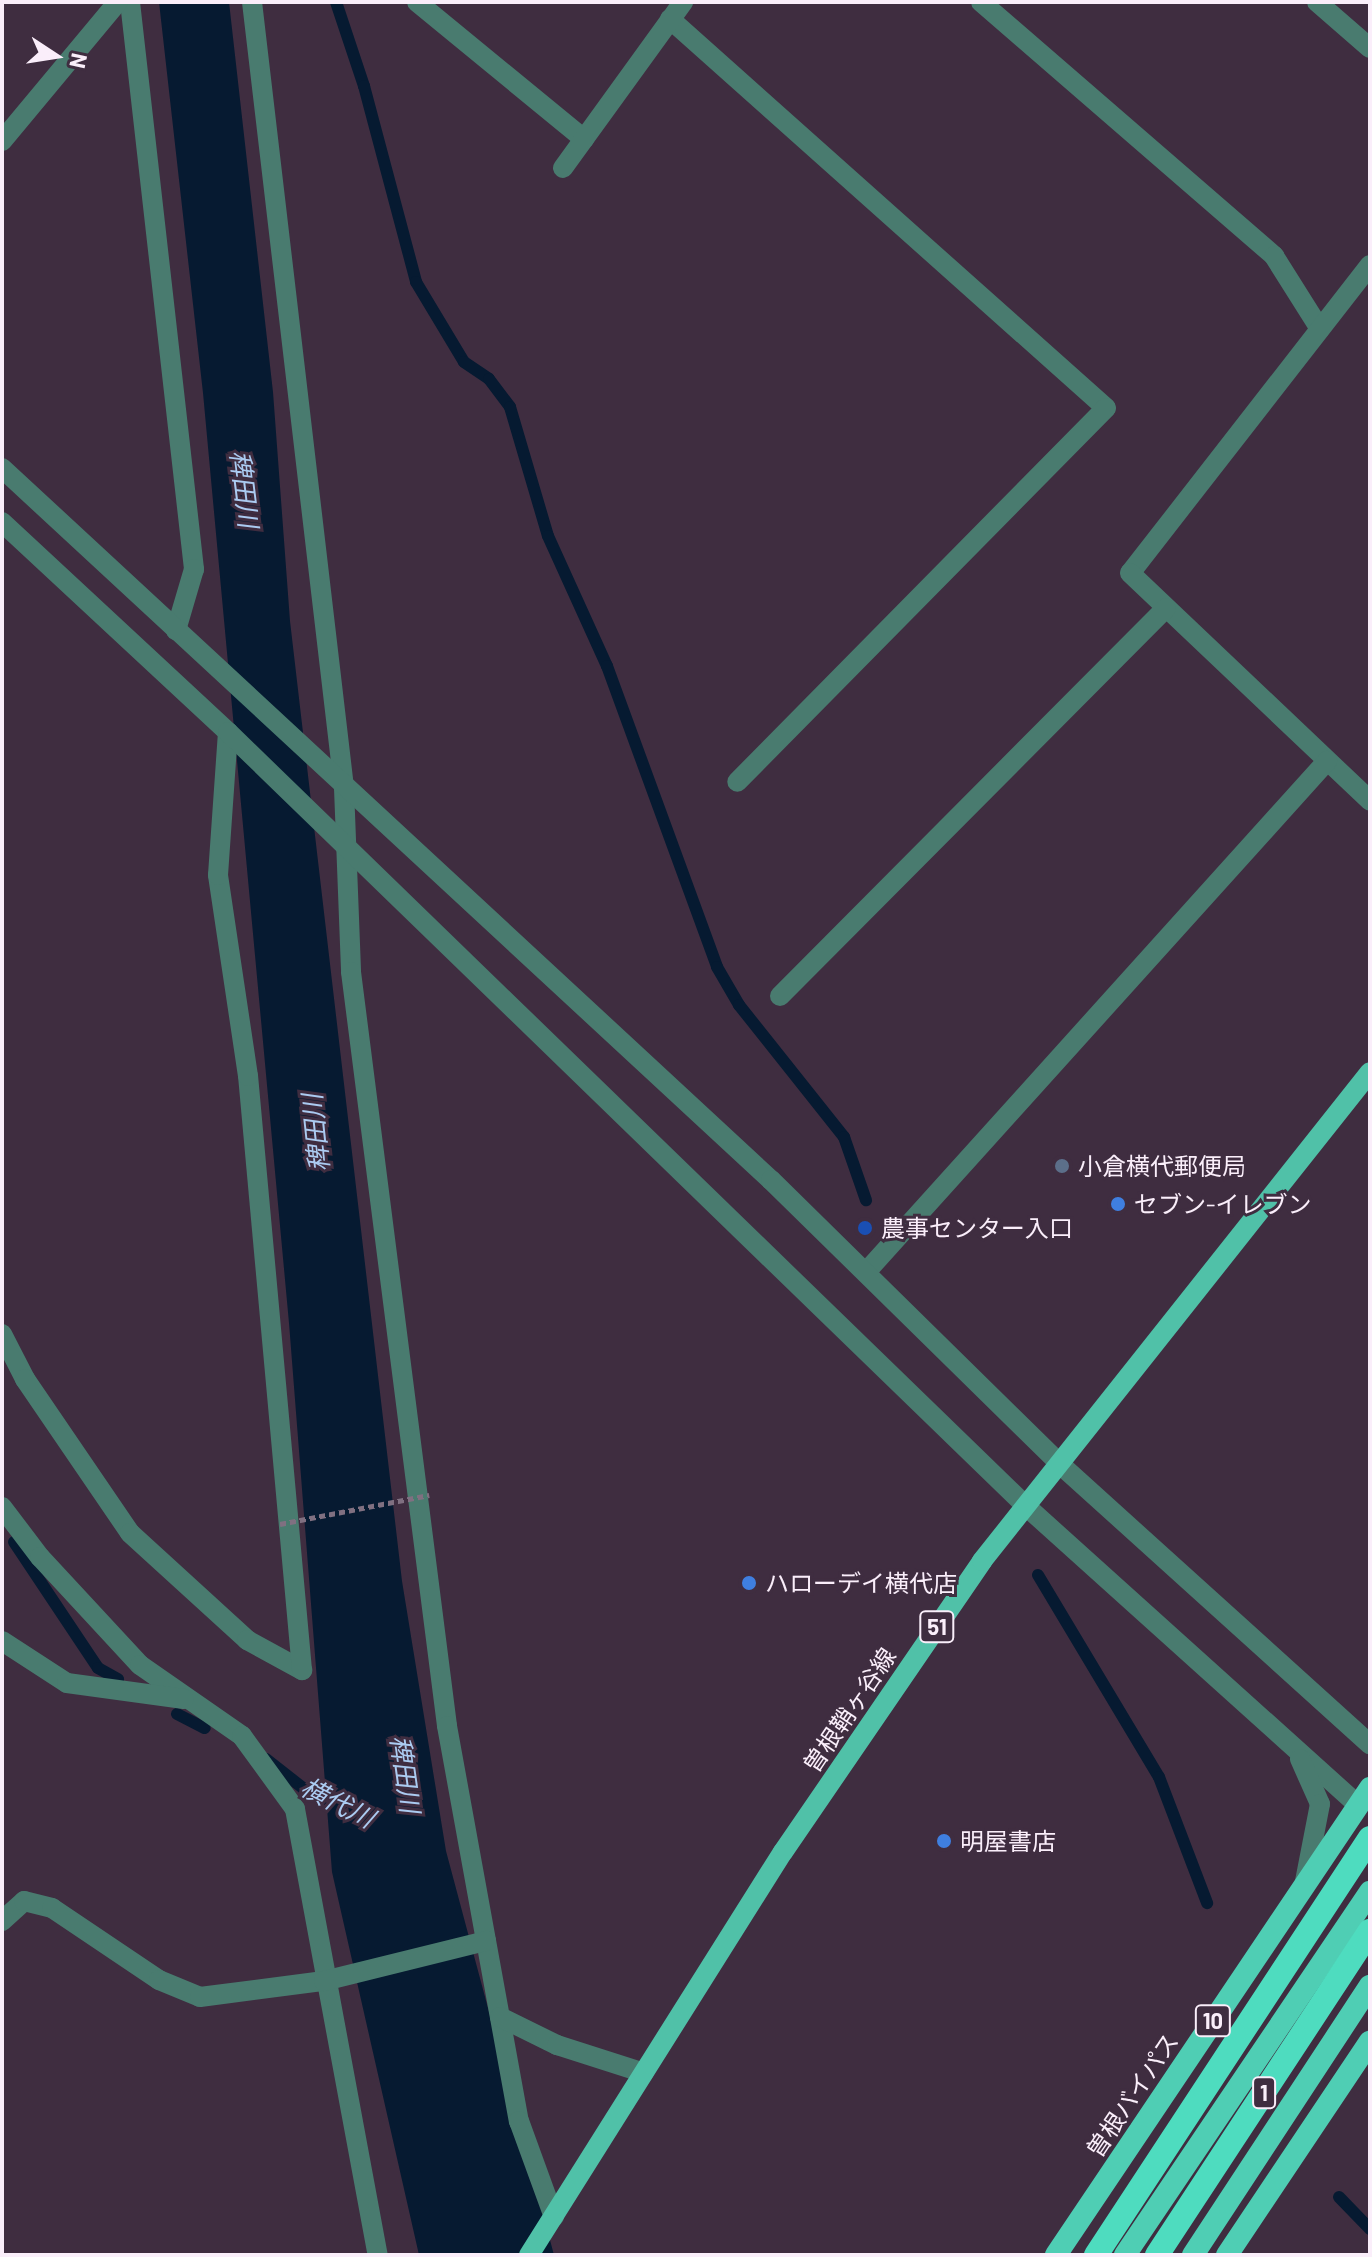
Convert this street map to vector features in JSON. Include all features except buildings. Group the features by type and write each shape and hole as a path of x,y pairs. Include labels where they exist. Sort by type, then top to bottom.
{"highway":[{"name":"曽根バイパス","path":"1056,2255 1302,1888 1366,1803"},
{"name":"1","path":"1096,2255 1370,1838"},
{"name":"10","path":"1125,2255 1370,1892"},
{"name":"1","path":"1157,2255 1370,1931"},
{"path":"1193,2255 1370,1986"},
{"path":"1227,2255 1370,2041"}],"main road":[{"name":"曽根鞘ヶ谷線","path":"529,2255 783,1852 982,1561 1062,1466 1370,1072"}],"street":[{"path":"2,141 118,2"},
{"path":"130,2 194,569 176,630"},
{"path":"252,2 344,788 351,972 447,1726 519,2121 554,2217"},
{"path":"417,2 584,139"},
{"path":"563,168 683,2"},
{"path":"981,2 1274,256 1320,329"},
{"path":"1317,2 1370,48"},
{"path":"670,19 1106,408 737,782"},
{"path":"1370,265 1130,573 1370,801"},
{"path":"2,468 867,1271 1062,1466 1370,1744"},
{"path":"2,522 228,732 348,854 456,953 1027,1507 1293,1746 1366,1803"},
{"path":"780,996 1166,608"},
{"path":"2,1334 25,1379 130,1533 247,1640 302,1670 248,1076 218,875 228,732"},
{"path":"867,1271 1327,761"},
{"path":"2,1507 40,1557 140,1665 242,1736 295,1809 332,1979 378,2255"},
{"path":"2,1641 67,1683 189,1700"},
{"path":"1293,1746 1320,1804 1302,1888"},
{"path":"2,1921 24,1901 52,1908 159,1980 200,1997 332,1979 486,1941"},
{"path":"500,2017 557,2045 644,2073"}],"path":[{"path":"280,1524 429,1495"}],"water":[{"name":"稗田川","path":"159,2 229,2 273,392 290,621 402,1581 446,1851 554,2255 419,2255 332,1872 289,1323 203,393"}],"waterway":[{"path":"336,2 364,86 416,282 464,362 489,379 510,407 548,536 607,666 717,967 739,1005 844,1137 866,1200"},
{"name":"横代川","path":"14,1542 98,1668 118,1679"},
{"path":"1038,1575 1159,1777 1207,1903"},
{"name":"横代川","path":"177,1714 205,1728"},
{"name":"横代川","path":"266,1759 303,1788 338,1804"},
{"path":"1339,2197 1370,2229"}],"place":[{"name":"小倉横代郵便局","path":"1062,1166"},
{"name":"セブン-イレブン","path":"1118,1204"},
{"name":"農事センター入口","path":"865,1228"},
{"name":"ハローデイ横代店","path":"749,1583"},
{"name":"明屋書店","path":"944,1841"}]}
